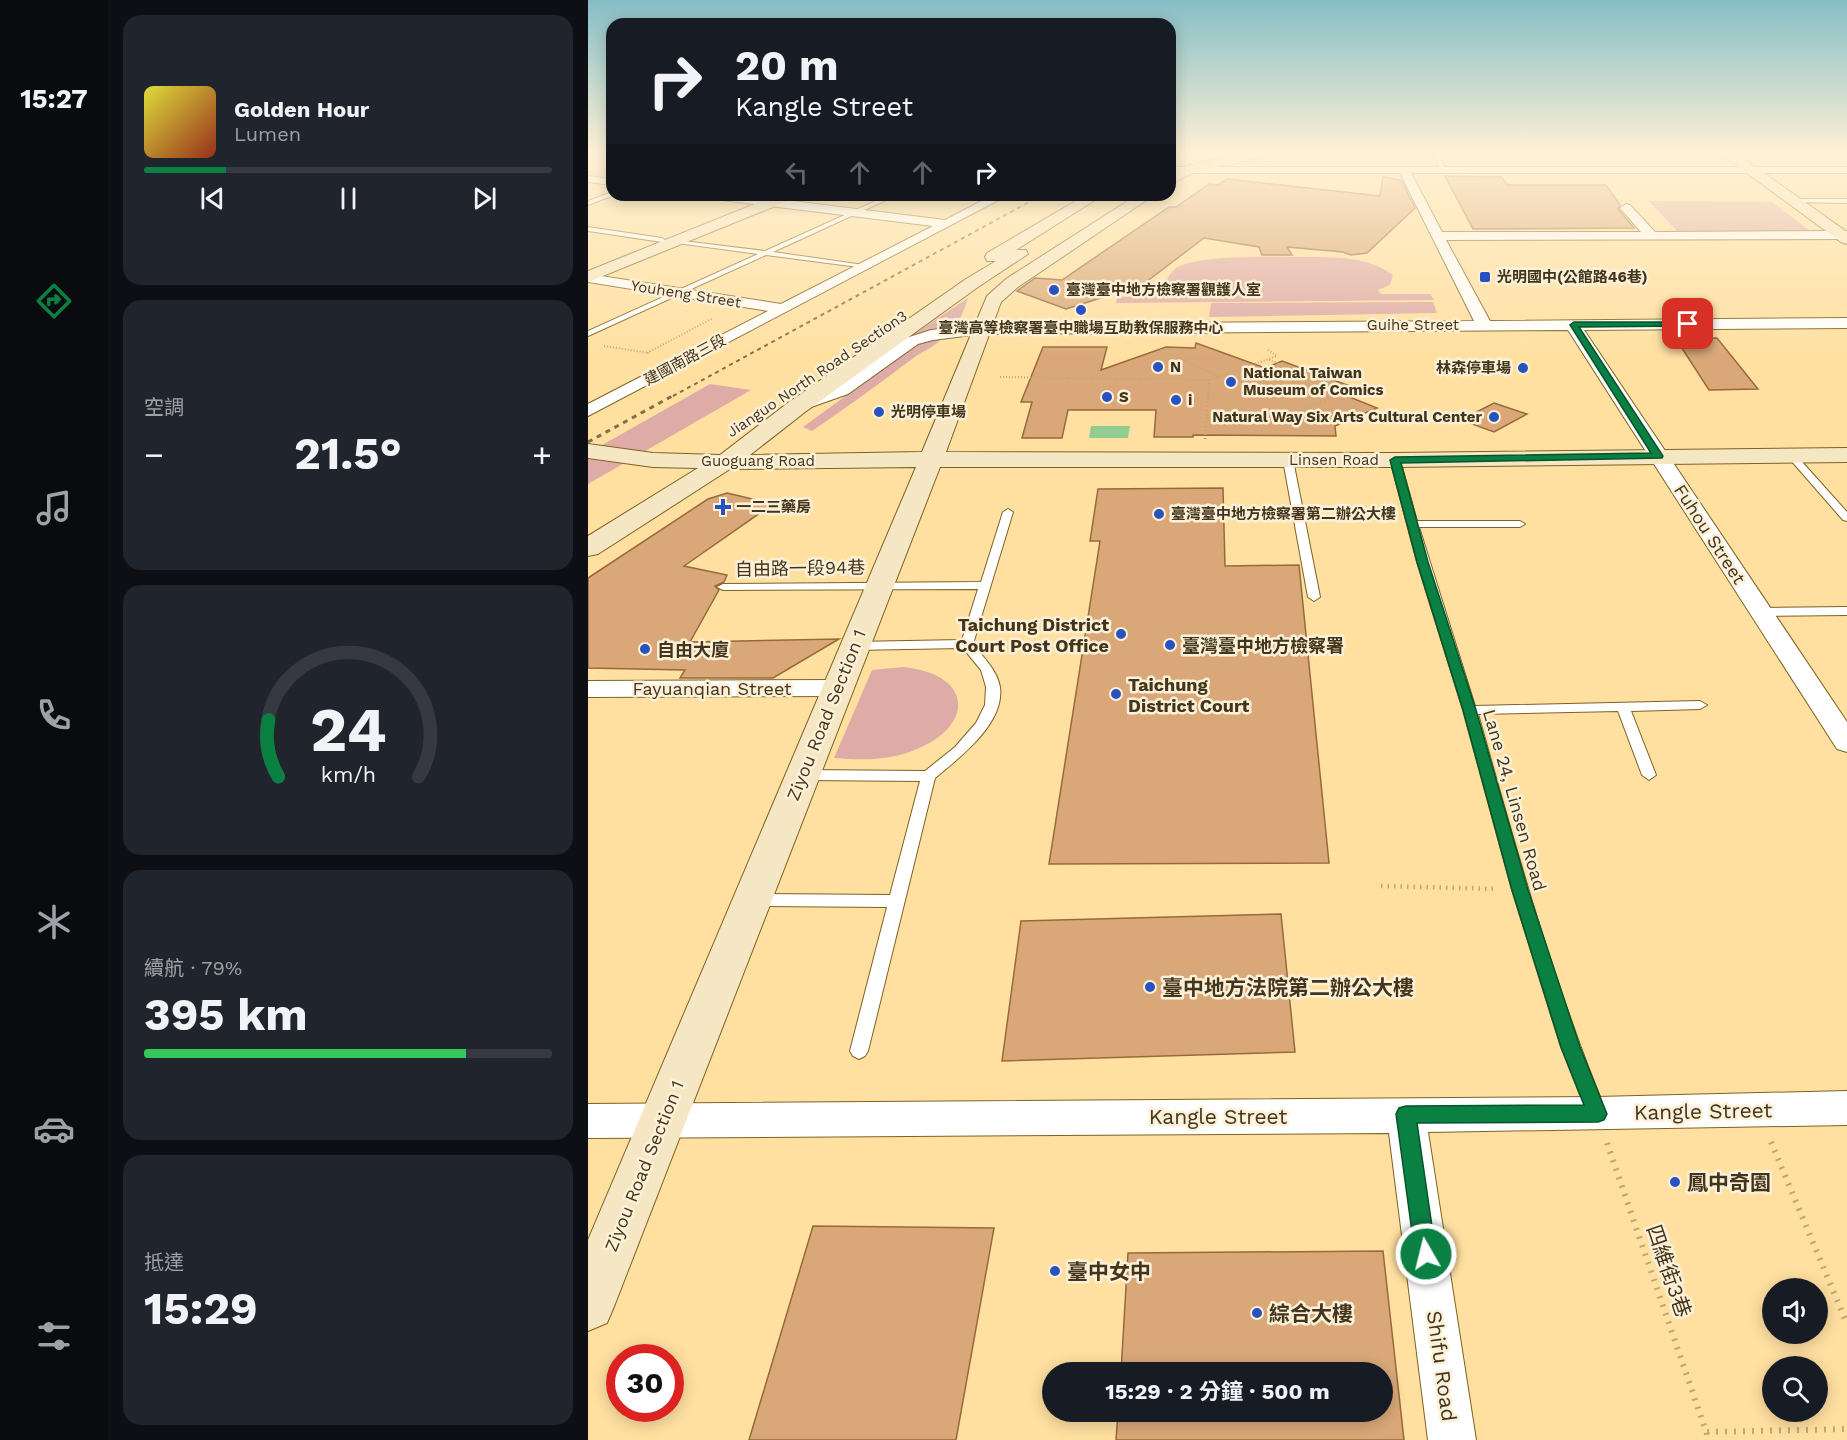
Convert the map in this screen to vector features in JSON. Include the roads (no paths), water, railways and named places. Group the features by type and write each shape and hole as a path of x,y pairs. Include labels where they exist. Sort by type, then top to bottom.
{"main road":[{"path":"588,278 715,221"},
{"name":"Jianguo North Road Section3","path":"738,427 945,286 1053,221"},
{"name":"Jianguo North Road Section3","path":"588,548 720,453 796,407 972,283 1072,221"},
{"name":"Ziyou Road Section 1","path":"588,1304 853,646 948,417 993,300 1001,291 1107,221"},
{"path":"1823,221 1845,236"},
{"path":"588,270 670,240"},
{"name":"Guoguang Road","path":"588,451 653,460 689,461 720,453 929,460"},
{"name":"Linsen Road","path":"929,460 1395,460 1847,455"},
{"path":"588,524 689,461"}],"street":[{"path":"924,221 947,224"},
{"name":"建國南路三段","path":"588,411 952,221"},
{"path":"1429,221 1484,325"},
{"path":"1638,221 1652,236"},
{"path":"1436,236 1845,236"},
{"name":"Youheng Street","path":"588,278 783,309"},
{"name":"Guihe Street","path":"796,407 842,390 912,340 931,335 980,329 1847,323"},
{"name":"Fuhou Street","path":"1574,325 1847,743"},
{"name":"Fayuanqian Street","path":"588,689 837,687"},
{"name":"Kangle Street","path":"588,1122 1598,1114 1847,1108"},
{"name":"Shifu Road","path":"1406,1114 1452,1440"}],"lane":[{"path":"588,334 837,221"},
{"path":"588,229 864,267"},
{"path":"1791,455 1847,518"},
{"path":"1288,460 1314,597"},
{"name":"Lane 24, Linsen Road","path":"1395,460 1412,524 1470,710 1520,890 1570,1047 1598,1114"},
{"path":"967,644 1008,512"},
{"path":"1412,524 1520,524"},
{"name":"自由路一段94巷","path":"723,587 986,585"},
{"path":"1761,612 1847,611"},
{"path":"853,646 967,644"},
{"path":"859,1051 928,776 960,750 982,725 992,705 993,687 987,670 967,644"},
{"path":"1470,710 1700,705"},
{"path":"1623,706 1649,775"},
{"path":"802,775 928,776"},
{"path":"751,900 897,901"}],"railway":[{"path":"673,396 994,221"},
{"path":"588,442 676,394"}],"place":[{"name":"光明國中(公館路46巷)","path":"1485,277"},
{"name":"臺灣臺中地方檢察署觀護人室","path":"1054,290"},
{"name":"臺灣高等檢察署臺中職場互助教保服務中心","path":"1081,310"},
{"name":"N","path":"1158,367"},
{"name":"林森停車場","path":"1523,368"},
{"name":"National Taiwan Museum of Comics","path":"1231,382"},
{"name":"S","path":"1107,397"},
{"name":"i","path":"1176,400"},
{"name":"光明停車場","path":"879,412"},
{"name":"Natural Way Six Arts Cultural Center","path":"1494,417"},
{"name":"一二三藥房","path":"723,507"},
{"name":"臺灣臺中地方檢察署第二辦公大樓","path":"1159,514"},
{"name":"Taichung District Court Post Office","path":"1121,634"},
{"name":"臺灣臺中地方檢察署","path":"1170,645"},
{"name":"自由大廈","path":"645,649"},
{"name":"Taichung District Court","path":"1116,694"},
{"name":"臺中地方法院第二辦公大樓","path":"1150,987"},
{"name":"鳳中奇園","path":"1675,1182"},
{"name":"臺中女中","path":"1055,1271"},
{"name":"綜合大樓","path":"1257,1313"}]}
